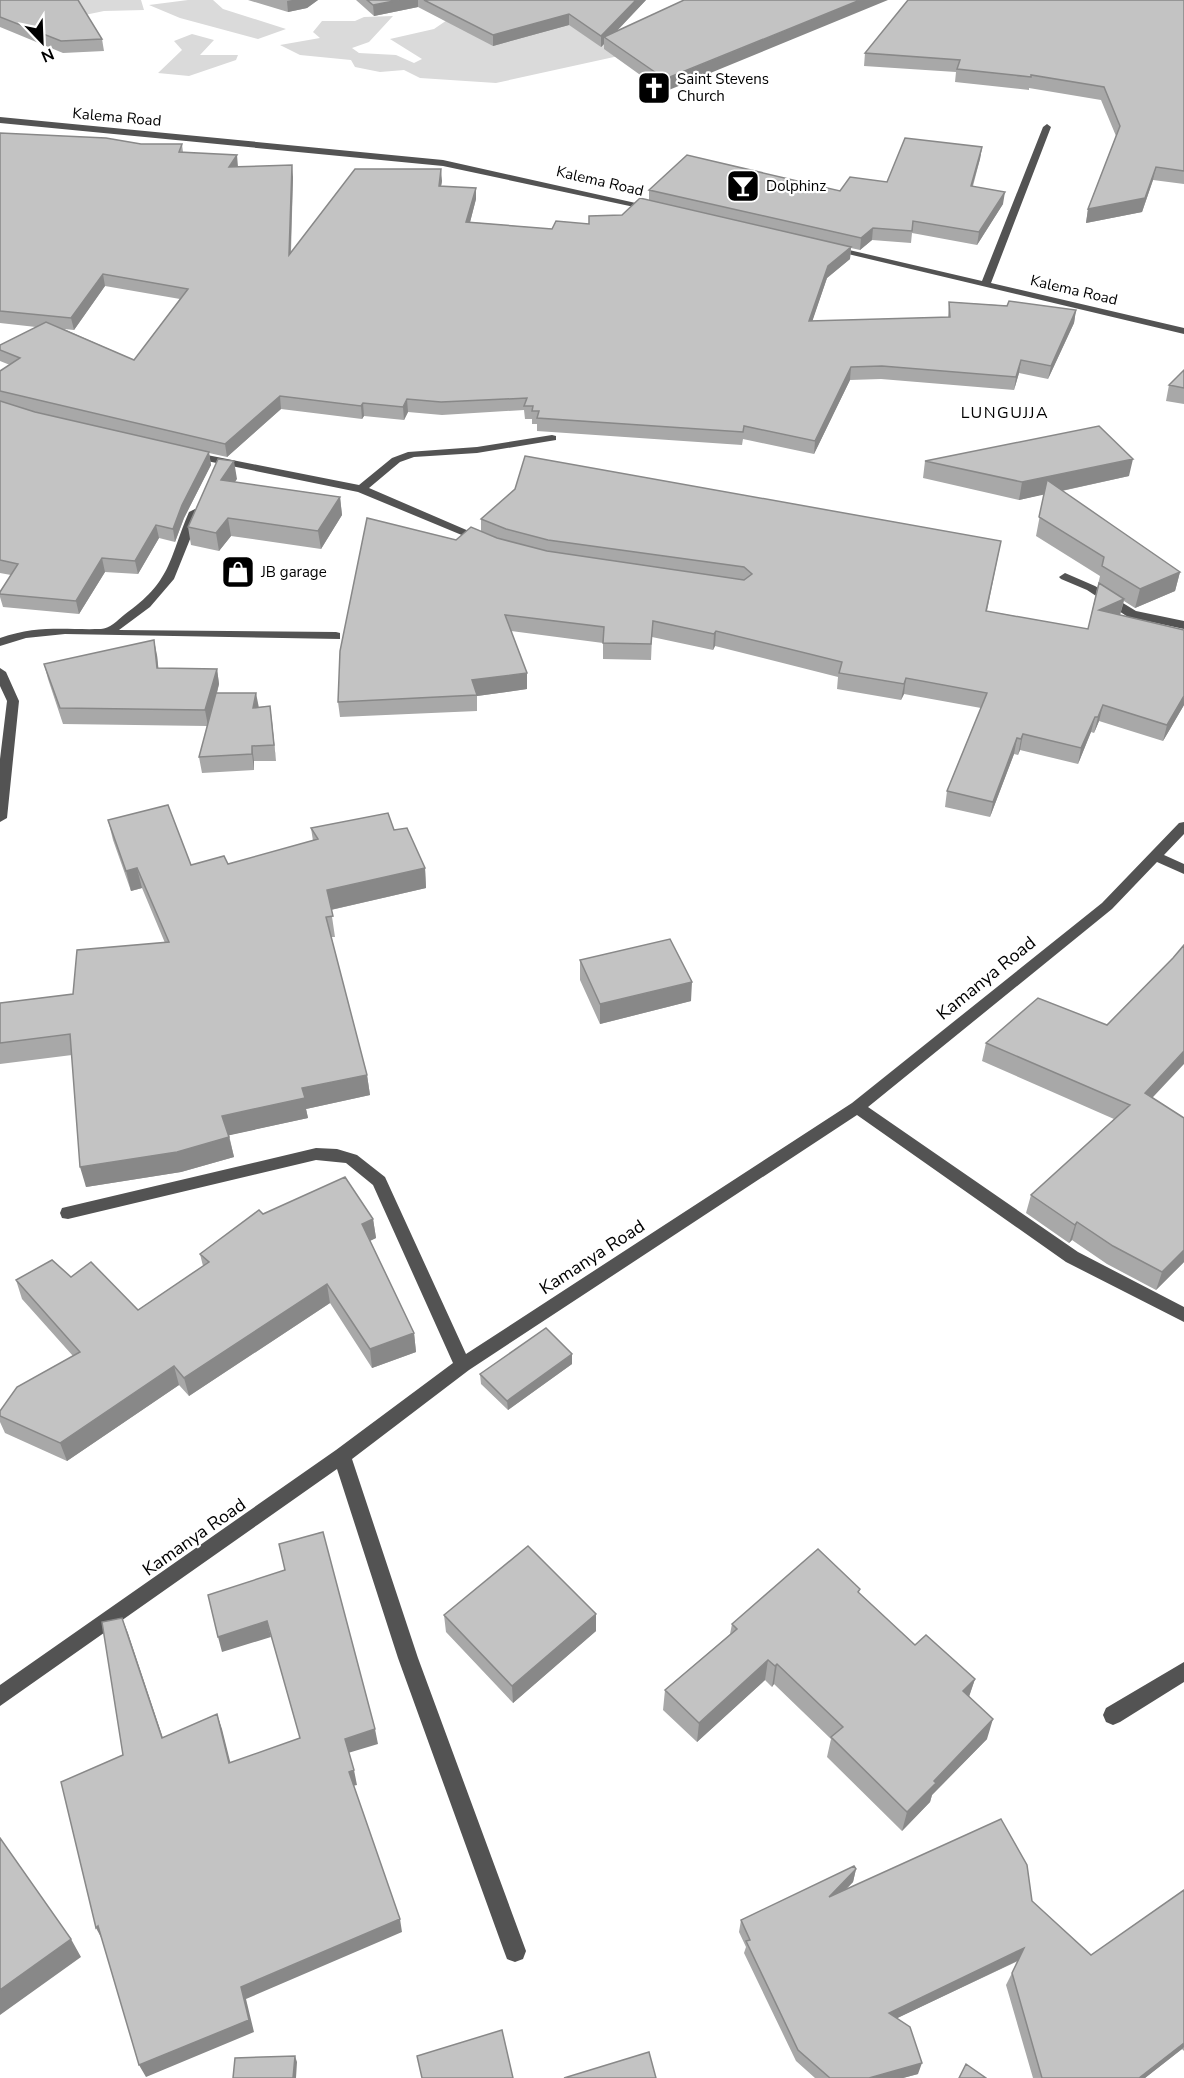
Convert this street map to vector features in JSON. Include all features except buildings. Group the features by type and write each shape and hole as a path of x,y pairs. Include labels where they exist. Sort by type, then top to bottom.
{"street":[{"name":"Kalema Road","path":"0,120 442,163 658,210"},
{"path":"986,284 1047,126"},
{"name":"Kalema Road","path":"817,246 1184,331"},
{"path":"361,489 396,460 412,454 477,450 552,438"},
{"path":"175,451 218,466 361,489 493,545"},
{"path":"106,633 133,615 158,592 175,567 201,500"},
{"path":"1065,577 1091,588 1132,614 1184,625"},
{"path":"0,642 45,631 69,629 106,633 336,636"},
{"path":"0,672 12,701 0,818"},
{"name":"Kamanya Road","path":"0,1697 342,1456 463,1365 857,1107 1107,906 1184,826"},
{"path":"1155,856 1184,869"},
{"path":"857,1107 1072,1257 1184,1315"},
{"path":"68,1213 316,1154 338,1155 359,1160 379,1181 463,1365"},
{"path":"342,1456 408,1658 515,1951"},
{"path":"1113,1714 1184,1671"}],"shaded area":[{"path":"70,0 141,0 144,10 104,11 75,17"},
{"path":"188,0 213,0 223,9 286,29 258,39 180,18 149,5"},
{"path":"456,14 549,20 593,27 655,48 496,83 420,78 404,70 380,72 355,67 351,60 300,55 280,45 320,38 313,32 322,21 355,21 364,17 393,16 369,42 352,48 359,53 396,55 414,63 422,59 390,39 434,29"},
{"path":"192,34 214,40 200,55 238,55 236,60 189,76 158,73 182,50 174,41"}],"place":[{"name":"Saint Stevens Church","path":"654,88"},
{"name":"Dolphinz","path":"743,186"},
{"name":"JB garage","path":"238,572"}],"district":[{"name":"LUNGUJJA","path":"1005,413"}]}
